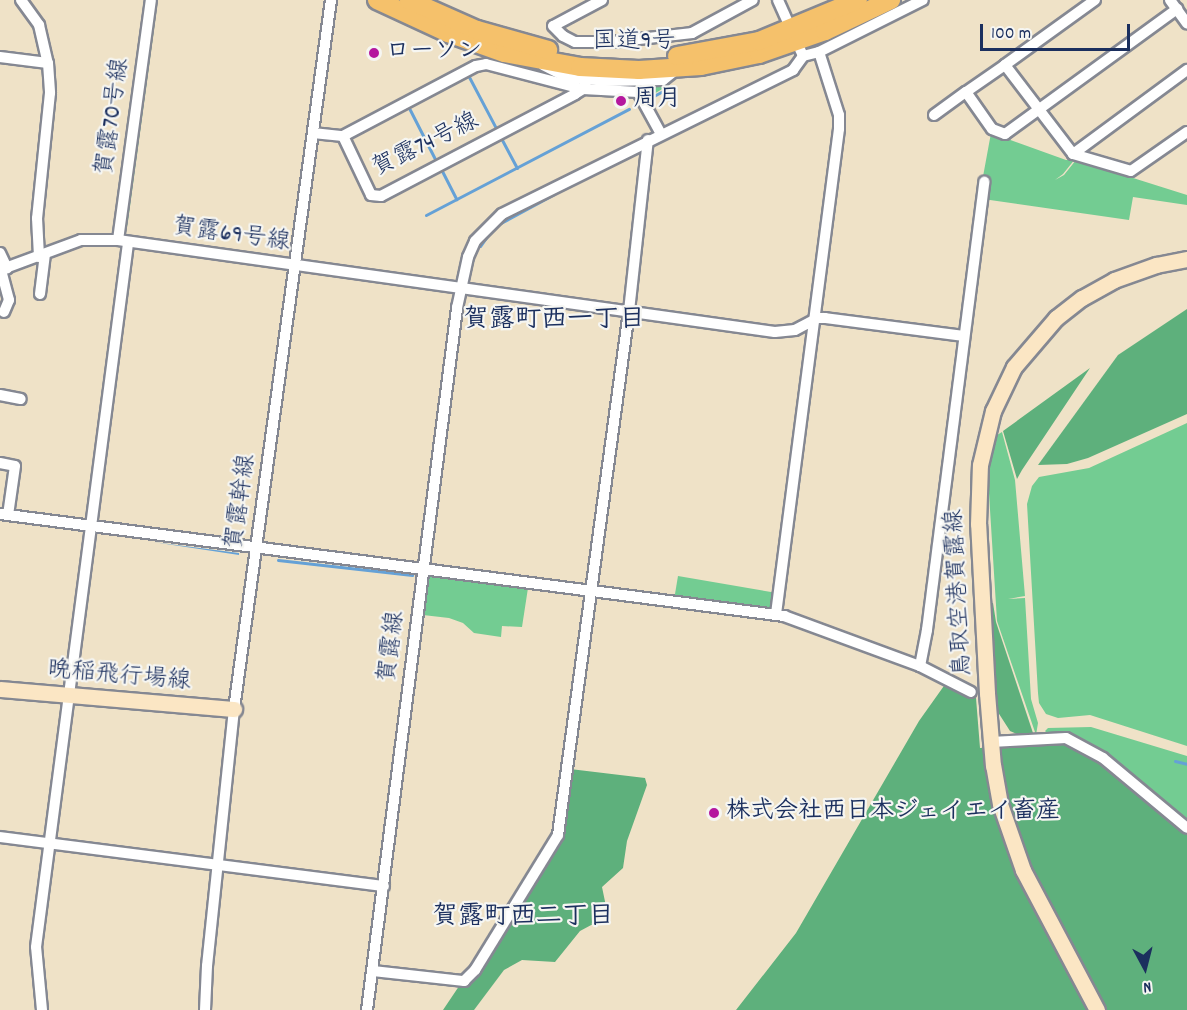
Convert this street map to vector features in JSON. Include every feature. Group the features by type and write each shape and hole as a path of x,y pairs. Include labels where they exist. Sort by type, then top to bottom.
{"highway":[{"name":"国道9号","path":"377,0 462,39 533,59 610,69 679,68 736,60 798,42 891,0"},
{"name":"国道9号","path":"409,0 496,36 542,48 588,56 632,58 684,56 738,47 798,42 858,0"}],"main road":[{"name":"鳥取空港賀露線","path":"1097,1010 1017,857 1000,804 991,742 978,494 984,441 999,396 1014,367 1032,344 1073,304 1126,275 1156,264 1187,259"},
{"name":"晩稲飛行場線","path":"0,689 234,710"}],"street":[{"path":"21,0 39,25 48,63 50,93 37,218 42,256 40,294"},
{"name":"賀露70号線","path":"42,1010 36,947 70,697 151,0"},
{"name":"賀露幹線","path":"205,1010 217,866 234,710 331,0"},
{"path":"602,0 553,26 563,36 575,42 612,42 692,33 753,0"},
{"path":"776,614 839,129 839,115 819,52 798,42 778,0"},
{"path":"819,52 923,0"},
{"path":"934,115 1095,0"},
{"path":"966,92 992,129 1005,134 1173,5 1187,23"},
{"name":"賀露線","path":"368,1010 460,290 468,256 476,241 502,214 648,140 787,74 796,66 798,42"},
{"path":"0,57 48,63"},
{"path":"533,59 585,85"},
{"path":"343,136 476,66 486,64 585,85 625,86 663,80 679,68"},
{"path":"1005,65 1073,154 1131,171 1187,132"},
{"path":"1073,154 1187,70"},
{"name":"賀露74号線","path":"313,133 343,136 371,195 381,196 585,85"},
{"path":"625,86 638,92 661,134"},
{"path":"373,971 452,982 464,981 469,977 558,835 629,311 648,140"},
{"path":"920,666 927,630 984,182"},
{"name":"賀露69号線","path":"3,269 81,240 123,242 776,332 795,330 813,323 818,318 825,318 963,336"},
{"path":"0,253 9,300 4,312"},
{"path":"0,395 21,399"},
{"path":"0,463 15,466 4,515 776,614 920,666 971,692"},
{"path":"991,742 1066,738 1103,758 1187,828"},
{"path":"0,837 384,886"}],"green space":[{"path":"158,0 128,221 124,238"},
{"path":"669,85 647,98 641,87"},
{"path":"991,133 1066,160 1075,159 1055,180 1064,175 1076,160 1187,195 1187,205 1133,197 1129,220 983,199 982,182"},
{"path":"1187,309 1187,414 1088,458 1067,464 1038,465 1118,355"},
{"path":"1090,368 1022,470 1017,479 1003,431"},
{"path":"1187,423 1187,746 1090,715 1058,718 1046,714 1039,703 1038,693 1027,504 1032,486 1039,477 1089,468"},
{"path":"1002,432 1015,480 1025,596 1008,599 1025,598 1031,699 1038,723 1036,735 997,621 987,462 992,438"},
{"path":"431,575 528,588 522,627 502,626 501,637 474,633 463,623 449,618 423,615 427,579"},
{"path":"678,576 777,593 773,607 768,610 674,600"},
{"path":"989,603 993,603 996,622 1034,736 1019,735 1010,731 994,706"},
{"path":"946,683 976,698 980,748 1064,741 1086,752 1187,834 1187,1010 736,1010 796,933 919,721"},
{"path":"1091,727 1187,756 1187,823 1106,756 1049,735 1045,731 1048,728"},
{"path":"570,769 645,778 647,785 627,841 623,868 602,887 608,916 580,931 555,962 522,960 504,970 474,1010 443,1010 549,852"}],"water":[{"path":"153,542 239,553 239,555"},
{"path":"54,850 196,866 196,868"}],"waterway":[{"path":"468,75 497,130"},
{"path":"648,99 671,87"},
{"path":"408,106 436,161"},
{"path":"426,215 629,109"},
{"path":"501,138 517,168"},
{"path":"441,169 456,199"},
{"path":"499,224 554,194"},
{"path":"480,246 488,235"},
{"path":"278,560 412,575"},
{"path":"1175,761 1187,764"}],"place":[{"name":"ローソン","path":"374,53"},
{"name":"周月","path":"621,101"},
{"name":"株式会社西日本ジェイエイ畜産","path":"714,813"}],"district":[{"name":"賀露町西一丁目","path":"554,321"},
{"name":"賀露町西二丁目","path":"523,918"}]}
